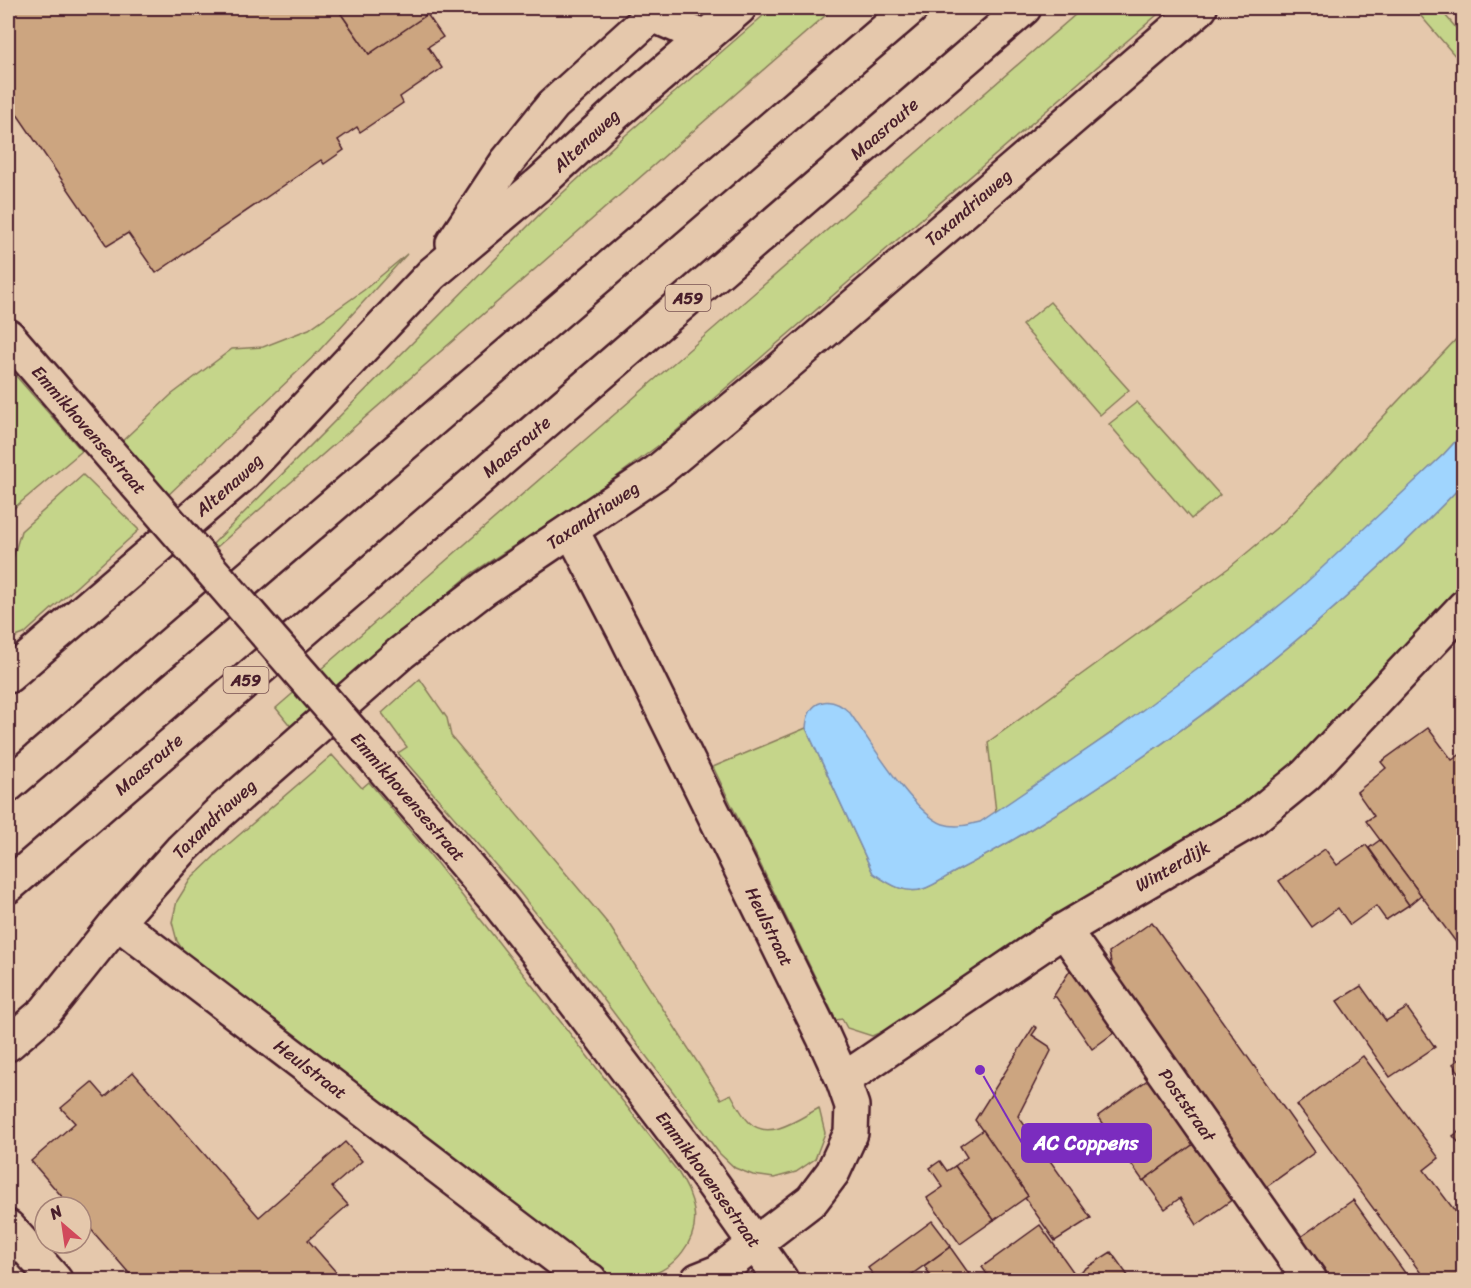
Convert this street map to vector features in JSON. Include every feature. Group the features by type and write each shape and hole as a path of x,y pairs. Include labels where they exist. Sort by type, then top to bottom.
{"main road":[{"name":"Altenaweg","path":"8,676 243,474 432,274 538,185 616,113 702,23 739,8"},
{"path":"8,786 911,8"},
{"name":"Maasroute","path":"8,886 1024,8"},
{"name":"Taxandriaweg","path":"8,1044 45,1012 117,922 182,849 219,813 401,653 484,588 657,472 782,368 1200,8"},
{"name":"Altenaweg","path":"432,274 506,164 553,105 653,10"},
{"path":"653,10 702,23"},
{"name":"Emmikhovensestraat","path":"8,336 496,900 700,1166 781,1281"},
{"name":"Heulstraat","path":"572,531 625,633 823,1036 852,1106 851,1133 833,1172 812,1200 718,1272 698,1281"},
{"name":"Winterdijk","path":"843,1080 1064,930 1251,820 1306,775 1464,607"},
{"name":"Heulstraat","path":"117,922 590,1281"},
{"name":"Poststraat","path":"1064,930 1310,1281"},
{"path":"8,1227 55,1281"}],"green space":[{"path":"772,8 834,8 211,552 210,547 541,213 620,140"},
{"path":"1083,8 1165,8 667,439 592,495 472,573 292,728 276,708"},
{"path":"1414,8 1439,8 1463,36 1463,65"},
{"path":"407,254 316,354 165,498 118,445 171,395 232,349 263,347 309,329 364,290"},
{"path":"1050,302 1129,390 1100,415 1022,325"},
{"path":"1463,332 1463,433 1444,454 1294,594 1222,652 1148,707 996,812 988,742 1230,567 1286,520"},
{"path":"8,367 82,451 14,508 8,517"},
{"path":"1137,402 1220,495 1191,519 1109,424"},
{"path":"83,475 139,530 24,634 8,640 8,575 21,531"},
{"path":"1463,484 1463,587 1302,761 1248,809 979,969 888,1029 872,1036 847,1028 842,1019 836,1020 713,767 806,728 873,873 903,889 927,888 1011,841 1090,792 1204,713 1312,627 1364,581"},
{"path":"420,679 447,718 451,736 609,925 721,1099 731,1094 749,1122 757,1128 766,1130 794,1122 819,1108 825,1133 815,1159 796,1172 774,1178 753,1175 735,1168 719,1153 592,984 520,893 398,753 407,747 382,713"},
{"path":"332,755 362,788 369,782 428,852 678,1172 690,1195 695,1222 688,1243 675,1260 666,1267 656,1273 635,1278 618,1277 601,1272 186,955 177,941 172,922 177,901 190,880"}],"water":[{"path":"1463,433 1463,484 1364,581 1312,627 1204,713 1090,792 1011,841 930,886 916,890 903,889 873,873 806,728 811,711 821,702 835,703 850,713 906,792 932,818 953,826 980,822 1113,732 1238,639 1296,592 1444,454"}],"building":[{"path":"8,8 337,8 369,54 427,14 443,37 428,47 442,68 400,97 403,103 360,132 357,127 338,140 344,150 324,164 321,160 156,273 128,233 107,246 8,101"},
{"path":"337,8 419,8 425,16 369,54"},
{"path":"1428,728 1452,760 1464,752 1464,953 1366,821 1374,816 1357,792 1386,768 1381,762"},
{"path":"1380,840 1421,895 1409,905 1369,848"},
{"path":"1366,845 1409,905 1386,920 1376,906 1350,925 1338,908 1312,927 1279,881 1325,849 1337,865"},
{"path":"1152,922 1315,1152 1262,1190 1113,973 1109,952"},
{"path":"1074,964 1119,1029 1092,1049 1056,997 1053,997"},
{"path":"1361,986 1386,1021 1407,1008 1435,1047 1390,1077 1337,1001"},
{"path":"1034,1026 1037,1028 1032,1035 1049,1046 1051,1051 1018,1116 1091,1218 1055,1241 1025,1198 1028,1196 975,1120"},
{"path":"1363,1056 1439,1158 1424,1170 1464,1223 1464,1280 1426,1280 1297,1105"},
{"path":"1464,1056 1464,1079 1453,1064"},
{"path":"133,1072 259,1217 345,1142 362,1161 332,1187 348,1205 308,1240 343,1280 135,1280 93,1232 93,1195 61,1195 31,1161 75,1123 61,1108 92,1082 105,1097"},
{"path":"1153,1076 1198,1141 1143,1181 1098,1116"},
{"path":"1464,1128 1464,1149 1453,1136"},
{"path":"983,1130 1028,1196 994,1220 955,1166 967,1157 960,1146"},
{"path":"1198,1141 1237,1196 1197,1225 1180,1198 1165,1209 1144,1180"},
{"path":"940,1161 947,1171 955,1166 994,1220 960,1244 927,1198 943,1187 930,1168"},
{"path":"1353,1200 1410,1280 1323,1280 1295,1241"},
{"path":"932,1221 951,1246 904,1280 877,1280 868,1268"},
{"path":"1040,1225 1079,1280 991,1280 982,1267"},
{"path":"950,1247 973,1280 934,1280 924,1266"},
{"path":"1111,1252 1131,1280 1083,1280 1078,1273"}],"place":[{"name":"AC Coppens","path":"980,1070"}]}
